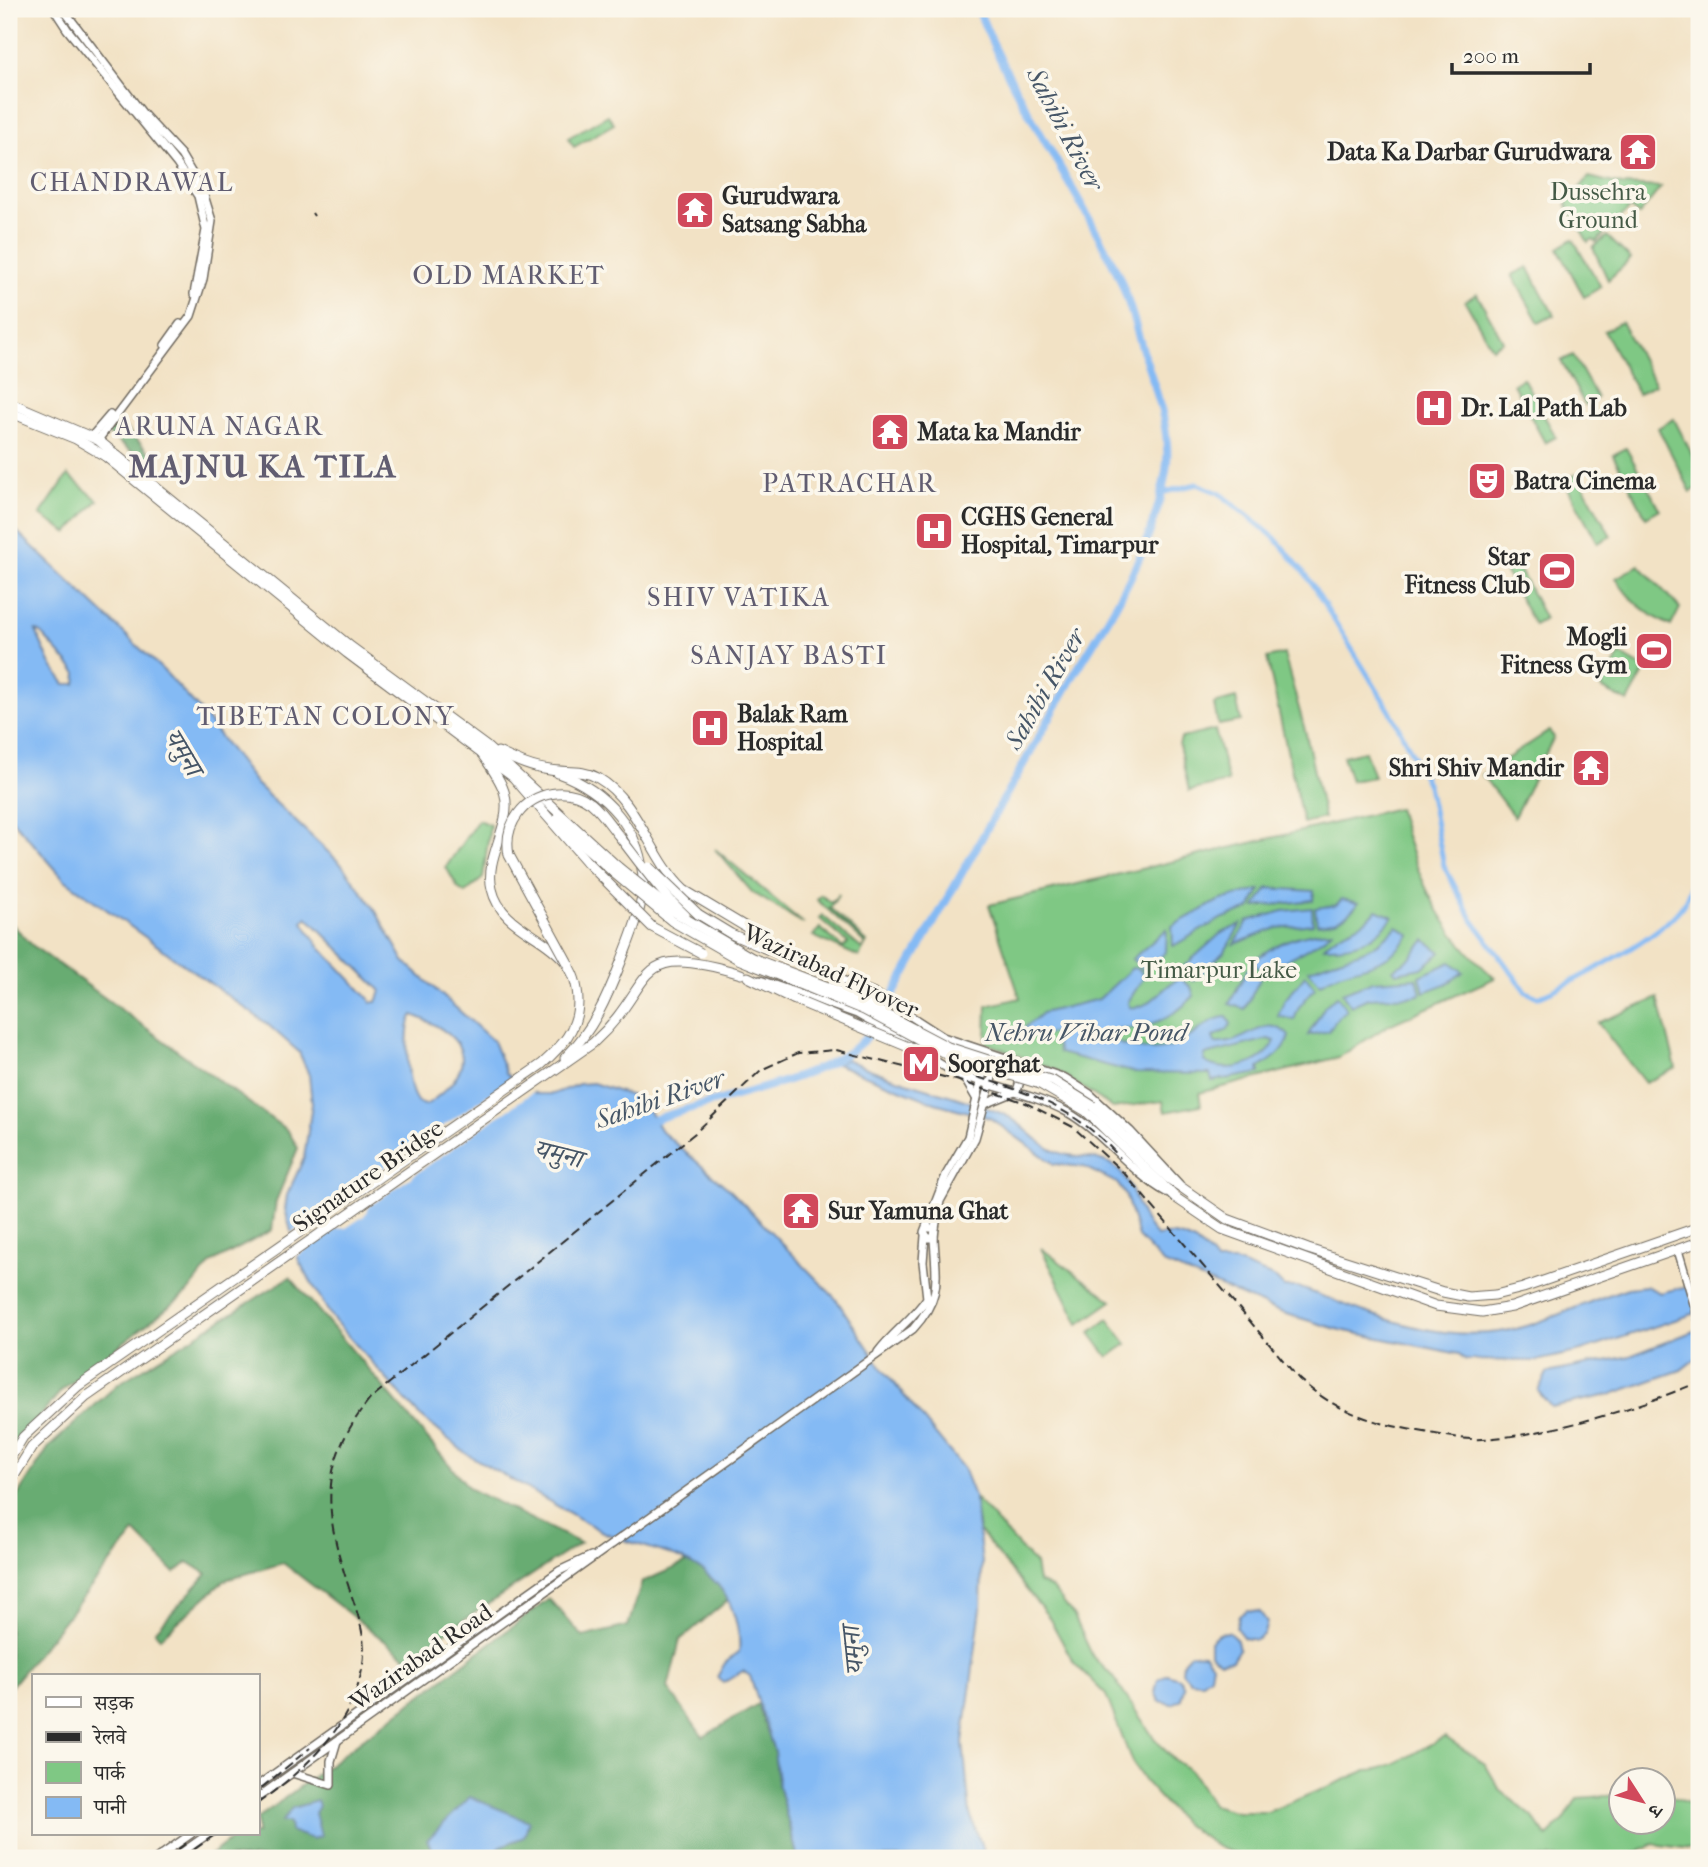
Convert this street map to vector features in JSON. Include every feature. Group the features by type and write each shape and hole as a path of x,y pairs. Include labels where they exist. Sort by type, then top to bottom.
{"highway":[{"path":"9,402 95,438 351,647 485,750 513,777 587,862 652,927 699,957 745,975 793,999 906,1046 954,1058"},
{"path":"9,412 76,439 105,456 346,653 485,750 523,764 550,770 586,773 603,781 628,807 671,876 684,890 816,969"},
{"path":"485,750 503,789 506,804 492,863 493,893 505,914 546,941 569,965"},
{"name":"Wazirabad Flyover","path":"485,750 660,913 706,942 752,965 864,1010 954,1058 1040,1084 1089,1108"},
{"path":"550,770 585,784 606,800 627,829 639,860 642,895 617,973 593,1025 551,1071"},
{"name":"Signature Bridge","path":"9,1460 23,1437 78,1386 542,1064 565,1041 577,1015 578,990 569,965 511,862 507,845 509,832 526,806 539,797 556,793 585,799 612,828"},
{"name":"Wazirabad Flyover","path":"541,808 653,897 710,935 752,958 849,995 948,1047 1053,1081 1089,1108 1164,1179 1176,1198 1234,1234 1436,1306 1466,1312 1512,1307 1679,1255 1699,1242"},
{"path":"612,828 698,914 731,934 816,969"},
{"path":"612,828 665,895 710,935"},
{"path":"551,1071 600,1036 636,987 656,967 675,960 699,957"},
{"name":"Signature Bridge","path":"9,1484 32,1447 86,1397 551,1071"},
{"name":"Wazirabad Flyover","path":"1164,1179 1227,1219 1308,1249 1468,1297 1495,1295 1523,1288 1699,1227"}],"main road":[{"path":"54,9 67,29 177,164 198,196 206,222 198,278 187,314 95,438"},
{"path":"63,9 143,114 181,155 203,192 212,221 203,279 191,316 95,438"},
{"path":"816,969 878,995 943,1037 1065,1078 1090,1094 1172,1173 1182,1188"},
{"path":"745,975 867,1020 953,1071 1017,1091 1083,1123 1150,1183 1176,1198"},
{"path":"932,1059 943,1037"},
{"path":"953,1071 967,1045"},
{"name":"Wazirabad Road","path":"981,1103 981,1080 988,1053"},
{"name":"Wazirabad Road","path":"876,1355 889,1338 912,1319 927,1298 923,1262 929,1231 940,1201 970,1148 981,1103 998,1056"},
{"path":"1017,1091 1026,1063"},
{"path":"953,1071 973,1089 981,1103 1017,1091"},
{"name":"Wazirabad Road","path":"259,1797 920,1322 933,1303 936,1287 934,1237 929,1231"},
{"path":"1679,1255 1699,1321"},
{"name":"Wazirabad Road","path":"259,1785 559,1571 608,1548"},
{"path":"292,1773 331,1785 331,1761 337,1741"},
{"path":"157,1858 188,1836"},
{"path":"174,1858 205,1836"}],"green space":[{"path":"608,115 614,124 574,147 568,138"},
{"name":"Dussehra Ground","path":"1589,177 1622,185 1661,187 1639,215 1630,208 1596,242 1593,239 1588,242 1566,204"},
{"path":"1607,236 1631,259 1608,280 1593,248"},
{"path":"1573,239 1601,287 1584,297 1558,248"},
{"path":"1528,267 1554,315 1539,323 1512,275"},
{"path":"1477,294 1503,341 1492,348 1465,301"},
{"path":"1621,322 1655,384 1638,394 1604,331"},
{"path":"1573,355 1597,398 1585,405 1561,361"},
{"path":"1523,378 1556,437 1545,443 1513,384"},
{"path":"116,419 157,460 152,468 107,433"},
{"path":"1674,419 1699,468 1699,487 1691,492 1658,428"},
{"path":"1626,448 1660,509 1646,517 1613,455"},
{"path":"1577,474 1611,536 1598,543 1564,481"},
{"path":"68,475 98,500 68,533 40,515"},
{"path":"1513,557 1545,619 1534,625 1501,563"},
{"path":"1639,565 1680,608 1671,626 1639,606 1616,578"},
{"path":"1284,654 1306,734 1324,818 1303,823 1267,658"},
{"path":"1620,654 1646,669 1628,702 1601,688"},
{"path":"1236,698 1241,721 1218,725 1214,704"},
{"path":"1215,730 1228,782 1189,791 1179,745 1181,738"},
{"path":"1549,731 1554,737 1514,817 1482,775"},
{"path":"1365,751 1374,777 1351,781 1343,756"},
{"name":"Timarpur Lake","path":"1398,808 1413,857 1433,901 1459,941 1495,978 1389,1025 1339,1057 1199,1093 1201,1105 1165,1112 1163,1101 1113,1108 1056,1070 986,1043 987,1006 1020,998 989,905"},
{"path":"478,820 490,825 483,878 465,893 458,888 446,867"},
{"path":"715,849 804,924 752,892"},
{"path":"839,894 830,908 867,942 866,944 817,900 821,895 831,903"},
{"path":"822,915 862,949 866,944 859,957 813,936 820,928 843,948 848,943 819,918"},
{"path":"9,921 32,945 288,1131 298,1148 276,1201 272,1230 211,1263 187,1293 61,1391 9,1454"},
{"path":"1658,998 1676,1068 1645,1083 1598,1023"},
{"path":"1041,1248 1112,1301 1079,1324"},
{"path":"290,1277 470,1489 580,1543 407,1658 283,1563 225,1580 160,1638 155,1631 207,1574 188,1562 175,1573 135,1532 9,1689 9,1509 49,1447 118,1384"},
{"path":"1108,1319 1127,1344 1108,1357 1090,1333"},
{"path":"974,1497 1035,1564 1038,1582 1052,1588 1074,1616 1093,1657 1112,1676 1154,1738 1173,1759 1192,1772 1212,1805 1238,1812 1268,1812 1367,1770 1397,1762 1445,1737 1485,1764 1500,1790 1534,1818 1547,1837 1564,1820 1577,1798 1606,1796 1606,1836 1676,1836 1676,1798 1693,1805 1699,1804 1699,1850 1653,1844 1625,1858 1245,1858 1218,1847 1184,1824 1145,1782 1132,1762 1106,1695 1074,1663 1048,1616 979,1531"},
{"path":"690,1561 715,1577 728,1600 680,1640 668,1688 703,1737 758,1704 774,1751 779,1788 798,1858 206,1858 235,1836 259,1836 259,1817 549,1599 583,1637 628,1626 642,1582"}],"water":[{"name":"यमुना","path":"9,524 166,673 203,714 256,784 342,865 374,908 404,961 493,1041 506,1073 523,1088 537,1094 553,1094 579,1084 593,1083 632,1096 645,1105 661,1131 731,1191 836,1299 883,1370 963,1468 974,1496 982,1562 981,1608 963,1742 970,1814 986,1858 798,1858 779,1788 774,1751 750,1676 743,1671 723,1683 717,1677 725,1663 739,1652 739,1635 732,1609 722,1590 709,1576 693,1565 601,1531 465,1453 417,1413 332,1318 299,1261 285,1209 287,1195 304,1158 312,1104 309,1075 299,1052 266,1023 65,880 9,816","holes":["36,631 40,632 77,673 76,684 65,684 50,663","307,917 381,991 377,1002 372,1002 318,945 303,922","413,1015 447,1033 457,1043 462,1054 461,1066 455,1078 426,1105 415,1098 410,1079 410,1020"]},
{"path":"1268,888 1314,891 1313,900 1255,907"},
{"path":"1260,890 1250,909 1221,919 1173,946 1172,926 1220,900"},
{"path":"1342,899 1358,903 1340,919 1317,924 1315,908 1336,905"},
{"path":"1312,908 1313,924 1277,928 1235,944 1248,921 1283,911"},
{"path":"1377,910 1393,917 1379,932 1354,944 1324,947 1338,935 1363,922"},
{"path":"1241,924 1225,951 1194,981 1181,969 1220,934"},
{"path":"1397,926 1410,935 1399,948 1377,962 1344,972 1320,984 1309,970 1377,944"},
{"path":"1167,929 1166,952 1145,971 1132,959"},
{"path":"1332,931 1316,944 1265,973 1252,962 1289,940"},
{"path":"1425,940 1441,952 1422,968 1396,973 1393,969 1407,961"},
{"path":"1451,962 1463,972 1448,983 1424,992 1420,976"},
{"name":"Nehru Vihar Pond","path":"1132,968 1139,969 1144,977 1128,1002 1129,1007 1144,1005 1180,978 1191,987 1194,996 1168,1017 1139,1027 1117,1029 1113,1038 1115,1041 1130,1047 1154,1050 1168,1048 1190,1037 1208,1023 1227,1017 1231,1024 1227,1030 1213,1037 1215,1043 1237,1040 1272,1027 1289,1036 1282,1051 1259,1068 1260,1073 1212,1081 1210,1074 1136,1073 1059,1053 1053,1033 1032,1036 1022,1030 1042,1013 1099,999","holes":["1268,1039 1275,1041 1263,1056 1244,1066 1222,1068 1204,1061 1205,1055"]},
{"path":"1248,968 1260,979 1245,1009 1229,1004"},
{"path":"1305,975 1315,988 1299,1007 1294,1020 1278,1016 1284,1001"},
{"path":"1417,978 1421,994 1415,996 1368,998 1351,1006 1342,993 1373,981"},
{"path":"1337,996 1347,1010 1338,1017 1329,1031 1308,1035 1325,1006"},
{"path":"846,1059 885,1075 1003,1114 1017,1122 1041,1143 1062,1154 1110,1164 1123,1175 1145,1221 1157,1236 1182,1237 1205,1249 1216,1262 1235,1262 1274,1277 1284,1287 1298,1287 1381,1318 1439,1331 1468,1334 1497,1332 1527,1326 1628,1288 1646,1286 1660,1293 1699,1283 1699,1312 1581,1351 1536,1361 1466,1360 1459,1354 1340,1330 1280,1312 1163,1263 1138,1237 1126,1196 1117,1183 1084,1167 1054,1164 990,1118 935,1103 836,1064"},
{"path":"1699,1329 1699,1356 1681,1370 1609,1395 1551,1407 1538,1391 1547,1373 1630,1356"},
{"path":"1247,1610 1260,1612 1267,1622 1264,1634 1256,1640 1244,1638 1236,1628 1239,1616"},
{"path":"1228,1632 1237,1640 1239,1649 1232,1660 1220,1661 1210,1654 1210,1641 1219,1633"},
{"path":"1191,1653 1204,1654 1212,1664 1210,1676 1202,1682 1190,1681 1182,1672 1183,1662"},
{"path":"1167,1674 1179,1678 1184,1687 1181,1699 1172,1704 1159,1701 1155,1692 1158,1679"},
{"path":"470,1797 529,1821 524,1837 499,1847 498,1858 436,1858 427,1840"},
{"path":"317,1801 319,1806 315,1813 321,1836 312,1839 290,1831 289,1822 282,1822 292,1808"}],"pier":[{"path":"515,1076 536,1090 370,1206 364,1216 346,1228 336,1229 295,1258 288,1235 324,1210 345,1189 357,1186"}],"waterway":[{"name":"Sahibi River","path":"880,1018 1118,601 1152,525 1166,471 1167,442 1162,413 1117,272 1026,109 978,9"},
{"path":"1161,493 1197,484 1219,493 1275,538 1307,576 1393,716 1428,785 1444,866 1472,919 1526,992 1538,997 1614,959 1653,933 1680,909 1689,892 1699,858"},
{"name":"Sahibi River","path":"646,1123 768,1086 831,1063 856,1047 873,1029"}],"railway":[{"path":"259,1802 293,1776 325,1744 338,1726 358,1687 364,1655 363,1636 335,1538 330,1491 341,1446 353,1422 371,1398 695,1133 761,1070 798,1053 836,1050 956,1080 1026,1103 1073,1127 1124,1173 1299,1379 1329,1401 1360,1416 1394,1426 1456,1438 1509,1436 1593,1419 1699,1382"},
{"path":"977,1077 1018,1090 1073,1117 1089,1128 1120,1158"},
{"path":"261,1788 310,1748"},
{"path":"182,1858 213,1836"},
{"path":"166,1858 188,1842"}],"place":[{"name":"Data Ka Darbar Gurudwara","path":"1638,152"},
{"name":"Gurudwara Satsang Sabha","path":"695,210"},
{"name":"Dr. Lal Path Lab","path":"1434,408"},
{"name":"Mata ka Mandir","path":"890,432"},
{"name":"Batra Cinema","path":"1487,481"},
{"name":"CGHS General Hospital, Timarpur","path":"934,531"},
{"name":"Star Fitness Club","path":"1557,571"},
{"name":"Mogli Fitness Gym","path":"1654,651"},
{"name":"Balak Ram Hospital","path":"710,728"},
{"name":"Shri Shiv Mandir","path":"1591,768"},
{"name":"Soorghat","path":"921,1064"},
{"name":"Sur Yamuna Ghat","path":"801,1211"}],"district":[{"name":"CHANDRAWAL","path":"132,182"},
{"name":"OLD MARKET","path":"509,275"},
{"name":"ARUNA NAGAR","path":"220,426"},
{"name":"MAJNU KA TILA","path":"263,466"},
{"name":"PATRACHAR","path":"850,483"},
{"name":"SHIV VATIKA","path":"739,597"},
{"name":"SANJAY BASTI","path":"789,655"},
{"name":"TIBETAN COLONY","path":"326,716"}]}
